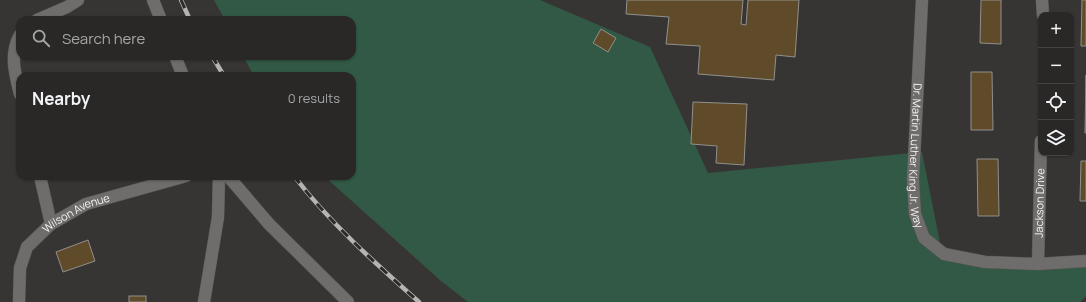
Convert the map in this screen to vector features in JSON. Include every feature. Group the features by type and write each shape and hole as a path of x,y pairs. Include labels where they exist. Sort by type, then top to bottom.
{"street":[{"path":"46,16 67,7 78,0"},
{"path":"153,0 159,16"},
{"name":"Dr. Martin Luther King Jr. Way","path":"922,0 912,180 915,214 924,238 944,254 985,262 1038,264 1086,262"},
{"path":"1042,0 1042,12"},
{"path":"16,41 13,66 16,78"},
{"path":"177,60 181,72"},
{"name":"Jackson Drive","path":"1038,264 1041,156"},
{"path":"41,180 51,224"},
{"name":"Wilson Avenue","path":"19,302 20,268 27,247 51,224 86,204 172,180"},
{"path":"204,302 218,217 219,180"},
{"path":"231,180 269,224 348,302"}],"green space":[{"path":"214,0 540,0 650,47 708,173 922,152 943,258 1086,263 1086,296 1080,302 468,302 441,281 328,180 356,180 356,72 252,72 245,60 356,60 356,16 223,16"}],"building":[{"path":"627,0 743,0 741,24 746,25 748,0 799,0 795,57 776,55 774,80 698,74 700,46 666,44 669,17 626,14"},
{"path":"981,0 1001,0 1001,44 980,43"},
{"path":"1082,0 1086,0 1086,46 1081,46"},
{"path":"601,29 616,38 608,52 593,43"},
{"path":"971,72 992,72 993,130 971,130"},
{"path":"1086,75 1086,133 1085,133"},
{"path":"693,102 747,104 744,165 716,163 717,146 691,144"},
{"path":"977,159 998,159 999,216 978,216"},
{"path":"1081,161 1086,161 1086,201 1080,201"},
{"path":"88,240 95,261 63,272 56,252"},
{"path":"129,296 146,296 146,302 129,302"}],"railway":[{"path":"181,0 188,16"},
{"path":"214,60 222,72"},
{"path":"297,180 338,226 419,302"}]}
